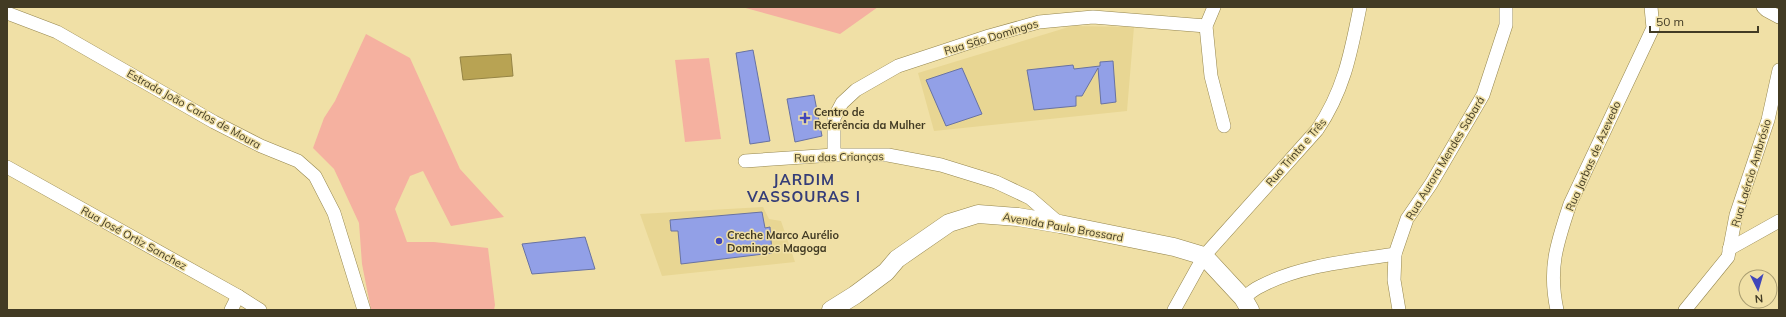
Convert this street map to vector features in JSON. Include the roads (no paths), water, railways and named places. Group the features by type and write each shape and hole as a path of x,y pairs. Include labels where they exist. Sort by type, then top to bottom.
{"main road":[{"name":"Avenida Paulo Brossard","path":"831,310 855,296 886,272 897,259 949,223 978,214 1018,217 1060,224 1174,247 1204,256"},
{"path":"1204,256 1247,304"}],"street":[{"path":"1214,7 1206,26 1211,76 1224,126"},
{"name":"Rua Trinta e Três","path":"1174,310 1204,256 1317,130 1330,110 1350,59 1360,7"},
{"name":"Rua Aurora Mendes Sabará","path":"1399,310 1394,280 1395,254 1408,219 1431,184 1483,95 1506,25 1506,7"},
{"name":"Rua Jarbas de Azevedo","path":"1557,310 1553,291 1552,271 1556,247 1570,204 1653,28 1651,7"},
{"path":"1763,7 1779,17"},
{"name":"Estrada João Carlos de Moura","path":"7,13 57,32 214,122 261,146 298,161 315,176 334,213 364,310"},
{"name":"Rua São Domingos","path":"834,155 834,118 842,103 856,90 898,66 989,36 1039,22 1093,17 1206,26"},
{"name":"Rua Laércio Ambrósio","path":"1685,310 1728,257 1736,215 1768,120 1779,70"},
{"name":"Rua das Crianças","path":"745,161 834,155 888,155 941,165 996,182 1030,198 1060,224"},
{"name":"Rua José Ortiz Sanchez","path":"7,167 238,296 260,310"},
{"path":"1729,249 1779,221"},
{"path":"1247,304 1259,286 1277,278 1297,272 1345,262 1395,254"},
{"path":"231,310 238,296"}],"place":[{"name":"Centro de Referência da Mulher","path":"805,118"},
{"name":"Creche Marco Aurélio Domingos Magoga","path":"719,241"}],"district":[{"name":"JARDIM VASSOURAS I","path":"804,188"}]}
